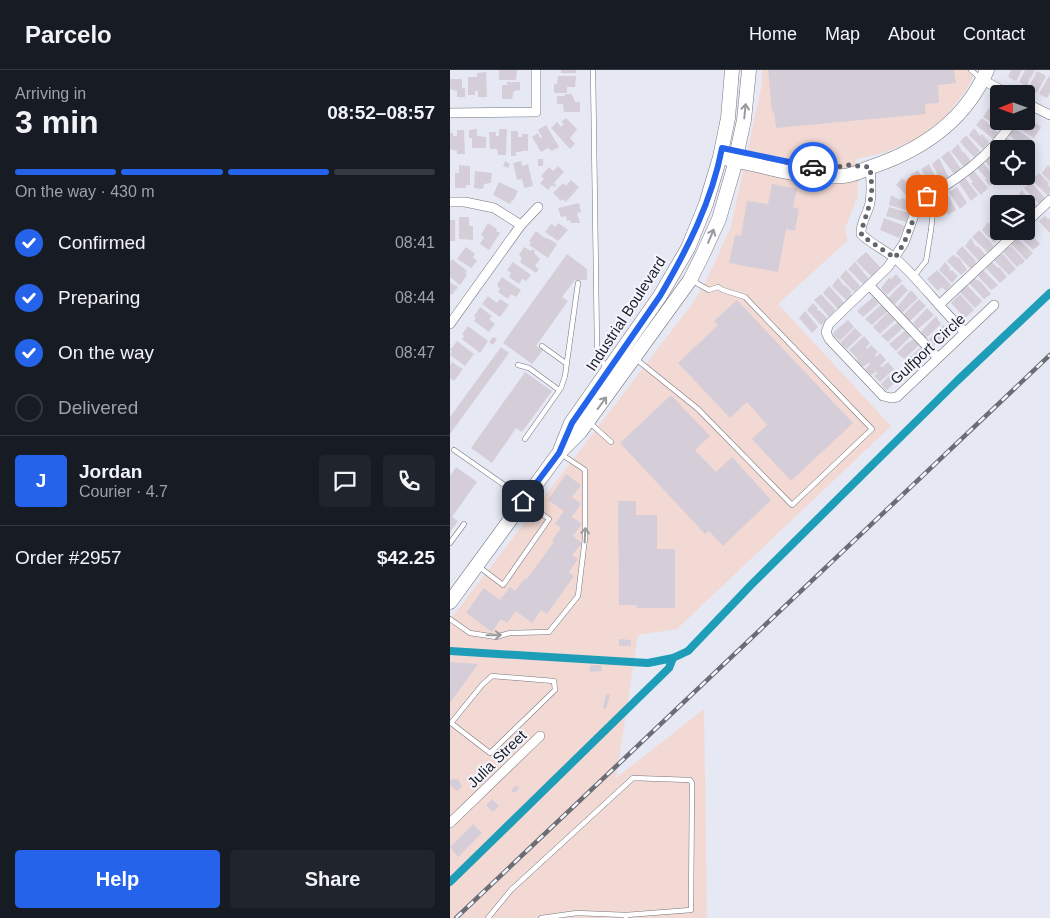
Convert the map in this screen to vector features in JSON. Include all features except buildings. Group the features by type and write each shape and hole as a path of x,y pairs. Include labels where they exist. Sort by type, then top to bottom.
{"main road":[{"name":"Industrial Boulevard","path":"450,602 523,500 559,453 588,421 688,248 706,204 721,153 728,118 732,70"},
{"name":"Industrial Boulevard","path":"559,453 572,423 608,371 629,353 690,280 719,219 737,156 744,120 749,70"},
{"path":"721,153 797,174 816,176 851,175 895,159 937,135 969,101 985,75"}],"street":[{"path":"450,112 536,112 536,70"},
{"path":"985,75 997,85"},
{"path":"1035,108 1050,115"},
{"path":"927,196 964,173 987,153 1007,130"},
{"path":"870,167 872,188 870,203 861,232 862,236 895,258 965,332"},
{"name":"Gulfport Circle","path":"927,196 919,201 915,207 912,223 904,243 895,258 870,286 829,324 826,332 829,339 883,396 897,397 994,305"},
{"path":"1035,214 1050,200"},
{"path":"450,202 465,202 494,208 520,224"},
{"path":"450,324 520,224 538,207"},
{"path":"940,305 1009,240"},
{"path":"870,286 938,358"},
{"name":"Julia Street","path":"450,823 540,736"}],"lane":[{"path":"593,70 597,345 599,356 608,371"},
{"path":"971,70 985,75"},
{"path":"913,277 926,261 933,210 927,196"},
{"path":"629,353 698,409 792,505 872,429 744,296 722,290 718,287 709,290 690,280"},
{"path":"525,439 560,390 565,376 578,283"},
{"path":"542,346 567,364"},
{"path":"518,365 529,368 560,390"},
{"path":"588,421 611,442"},
{"path":"454,450 549,519 503,585 477,565"},
{"path":"450,619 470,633 496,636 510,633 549,632 578,596 585,538 585,470 559,453"},
{"path":"450,543 464,524"},
{"path":"492,676 554,681 555,690 490,753 451,723 482,685 492,676"},
{"path":"488,918 518,884 633,778 690,780 692,783 691,910 626,916 578,913 541,918"},
{"path":"495,912 498,918"}],"shaded area":[{"path":"762,70 976,70 967,89 944,118 915,140 883,153 856,159 857,198 845,229 848,240 778,304 891,426 677,629 638,635 616,778 704,709 707,918 450,918 450,620 695,300 707,279 731,227 762,84"}],"waterway":[{"path":"450,651 648,663 673,658 688,651 751,585 957,381 1050,293"},
{"path":"450,882 669,668 673,658"}],"railway":[{"path":"456,918 1050,355"}],"way so far":[{"path":"813,167 831,168 848,165 870,167 872,188 868,210 861,226 862,236 895,258 904,243 912,223 915,207 919,201 927,196"}],"route":[{"path":"523,501 559,453 572,423 670,280 688,248 706,204 722,148 813,167"}]}
